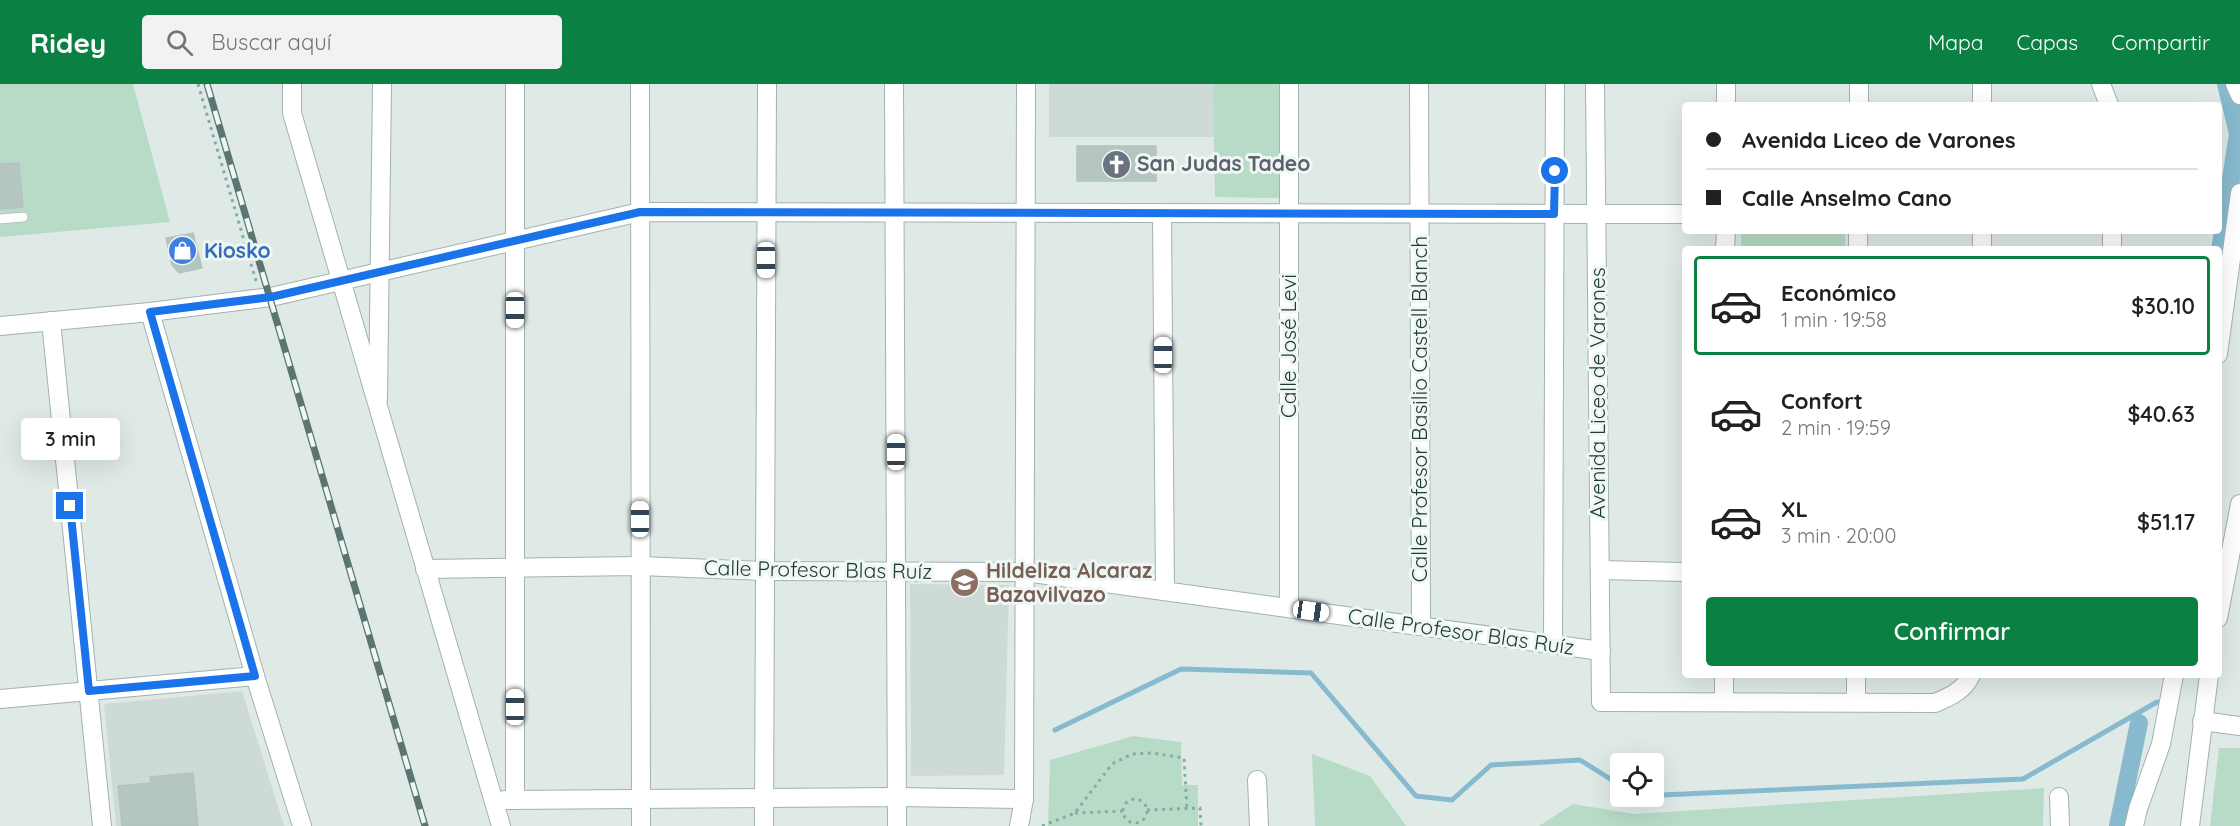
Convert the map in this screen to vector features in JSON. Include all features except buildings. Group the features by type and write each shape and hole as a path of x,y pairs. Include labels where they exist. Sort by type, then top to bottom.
{"street":[{"path":"292,84 292,113 501,826"},
{"path":"378,407 382,84"},
{"path":"515,84 515,800"},
{"path":"640,84 641,826"},
{"path":"764,826 766,84"},
{"path":"894,84 897,826"},
{"path":"1019,826 1024,799 1026,84"},
{"name":"Calle José Levi","path":"1289,84 1289,608"},
{"name":"Calle Profesor Basilio Castell Blanch","path":"1419,84 1421,626"},
{"name":"Avenida Liceo de Varones","path":"1553,644 1555,84"},
{"name":"Avenida Liceo de Varones","path":"1595,84 1601,702 1724,701"},
{"path":"1726,84 1726,102"},
{"path":"1859,84 1859,102"},
{"path":"1982,84 1982,102"},
{"path":"2102,84 2108,102"},
{"path":"2235,84 2240,95"},
{"path":"2222,325 2240,192"},
{"path":"0,326 266,298 640,212 1682,214"},
{"path":"1162,213 1165,591"},
{"path":"150,312 255,676 302,826"},
{"path":"51,321 102,826"},
{"path":"2222,612 2231,598 2240,504"},
{"name":"Calle Profesor Blas Ruíz","path":"425,568 640,566 765,572 1025,572 1601,651"},
{"path":"1600,570 1682,572"},
{"path":"0,699 255,676"},
{"path":"1724,678 1724,701 1935,703 1953,695 1970,678"},
{"path":"1856,678 1856,701"},
{"path":"2134,826 2161,744 2173,678"},
{"path":"2190,826 2209,678"},
{"path":"2202,721 2240,726"},
{"path":"1257,780 1259,826"},
{"path":"493,801 897,797 1024,799"},
{"path":"2059,797 2060,826"}],"lane":[{"path":"0,219 23,217"}],"path":[{"path":"198,84 266,298"},
{"path":"1075,813 1112,764 1132,754 1152,753 1185,758 1187,808"},
{"path":"1134,799 1144,803 1146,810 1144,818 1137,822 1126,819 1123,811 1125,804 1134,799"},
{"path":"1146,810 1200,808 1200,826"},
{"path":"1042,826 1075,813 1123,811"}],"shaded area":[{"path":"1049,84 1213,84 1214,137 1049,137"},
{"path":"910,584 1009,585 1004,775 911,776"},
{"path":"242,691 284,826 116,826 104,704"}],"green space":[{"path":"0,84 133,84 170,222 0,237"},
{"path":"1213,84 1280,84 1279,198 1215,197"},
{"path":"1741,234 1845,234 1845,246 1741,246"},
{"path":"1133,736 1181,742 1182,785 1198,785 1198,826 1048,826 1050,760"},
{"path":"2219,748 2240,748 2240,826 2210,826"},
{"path":"1312,754 1370,776 1406,826 1315,826"},
{"path":"2044,788 2043,826 1539,826 1573,804 1634,814"}],"waterway":[{"path":"2221,246 2238,134 2226,84"},
{"path":"1055,730 1181,669 1311,673 1416,796 1452,800 1491,765 1580,760 1610,779"},
{"path":"1664,795 2023,779 2157,702"},
{"path":"2118,826 2139,723"}],"railway":[{"path":"207,84 425,826"}],"place":[{"name":"San Judas Tadeo","path":"1116,164"},
{"name":"Kiosko","path":"183,251"},
{"name":"Hildeliza Alcaraz Bazavilvazo","path":"965,583"}],"route":[{"path":"70,506 89,691 255,676 150,312 271,297 640,212 1554,214 1555,171"}]}
